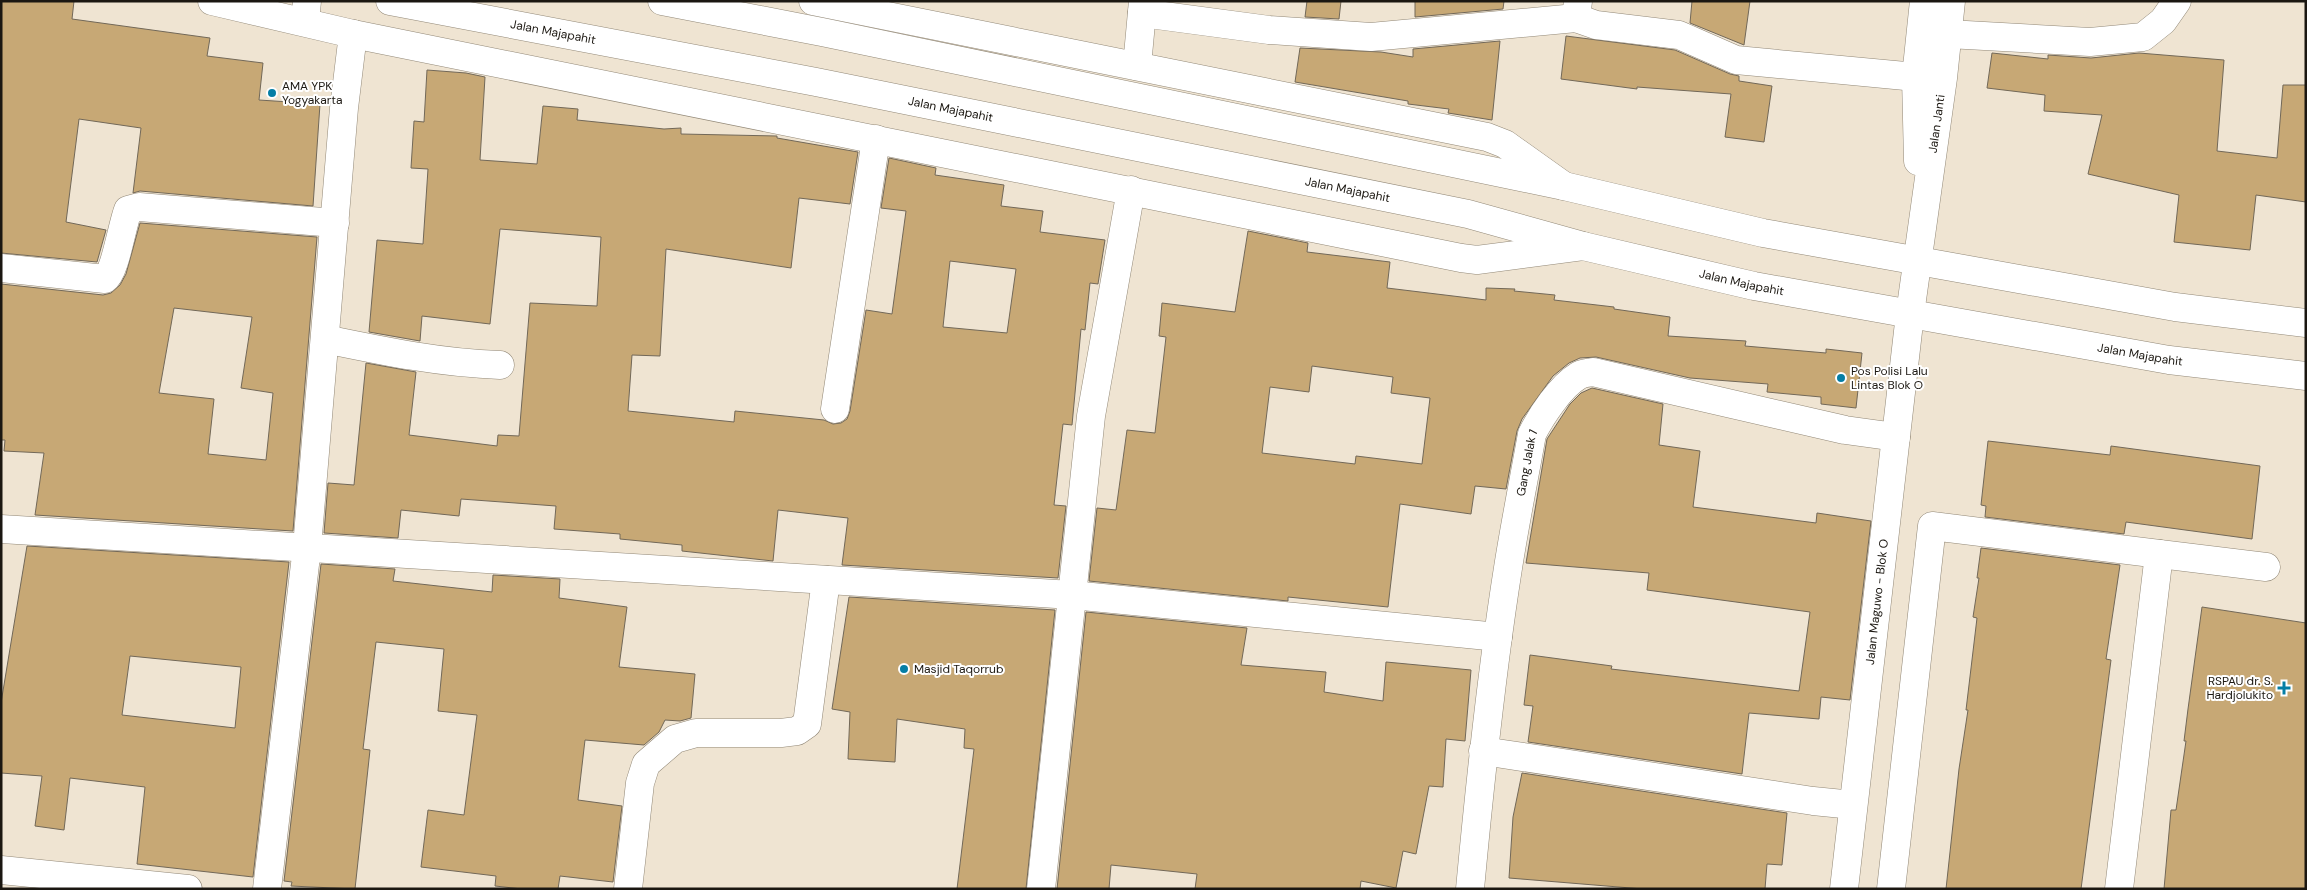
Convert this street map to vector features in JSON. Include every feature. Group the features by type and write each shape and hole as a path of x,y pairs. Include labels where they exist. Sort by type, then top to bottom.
{"main road":[{"path":"212,1 306,12 353,34 1461,258 1478,260 1582,246"},
{"name":"Jalan Majapahit","path":"390,1 816,82 1468,214 1582,246 1754,286 2169,360 2306,376"},
{"path":"662,1 832,34 1564,186 1763,233 1918,252 2176,307 2306,323"},
{"path":"812,1 1487,137 1505,144 1564,186"},
{"name":"Jalan Janti","path":"1918,252 1916,77 1924,1"},
{"name":"Jalan Janti","path":"1910,314 1948,34 1950,1"},
{"path":"1948,34 2090,42 2143,37 2163,20 2177,1"},
{"path":"1137,66 1142,7 1269,30 1371,38 1577,10 1596,25 1679,35 1736,60 1916,77"},
{"path":"267,889 308,547 334,223 353,34"},
{"path":"835,409 876,140"},
{"path":"1041,889 1091,416 1131,190"},
{"path":"1,268 105,279 112,272 123,221 128,210 139,207 334,223"},
{"name":"Jalan Maguwo - Blok O","path":"1844,889 1910,314"},
{"path":"325,339 405,356 462,364 500,365"},
{"name":"Gang Jalak 1","path":"1470,889 1483,751 1498,637 1508,567 1532,434 1549,407 1579,375 1593,372 1845,430 1896,437"},
{"path":"1891,889 1932,526 2266,566"},
{"path":"1,529 1072,595 1498,637"},
{"path":"2119,889 2159,554"},
{"path":"628,889 640,783 646,764 674,739 696,733 781,733 796,731 807,724 826,580"},
{"path":"1483,751 1853,805"},
{"path":"1,870 188,889"}],"building":[{"path":"1,1 74,1 72,19 210,38 207,56 263,63 259,100 320,104 313,206 140,191 133,193 141,128 79,119 66,222 106,230 97,262 1,253"},
{"path":"1307,1 1341,1 1339,19 1305,17"},
{"path":"1415,1 1504,1 1503,9 1415,17"},
{"path":"1692,1 1750,1 1744,45 1690,23"},
{"path":"1566,36 1675,50 1730,74 1739,76 1739,81 1772,86 1764,142 1725,137 1731,94 1637,87 1637,89 1561,79"},
{"path":"1500,41 1492,120 1448,113 1449,109 1408,104 1408,101 1295,82 1300,48 1381,52 1413,57 1413,49"},
{"path":"1992,53 2048,59 2048,55 2091,58 2139,53 2224,60 2217,151 2277,158 2283,85 2306,85 2306,202 2256,195 2250,250 2174,242 2179,195 2088,174 2102,115 2044,111 2045,95 1987,88"},
{"path":"427,70 466,73 485,77 480,160 537,164 543,106 578,109 577,120 664,129 681,128 681,134 777,136 777,138 858,152 850,204 799,198 791,268 666,249 660,356 632,355 628,411 734,422 735,411 824,420 833,424 841,423 847,419 850,411 866,310 892,314 906,211 881,208 889,158 936,168 935,175 1004,185 1001,206 1043,211 1040,232 1105,240 1098,284 1090,283 1085,330 1081,329 1072,425 1063,424 1054,505 1066,506 1058,578 842,565 848,518 778,510 773,561 682,551 682,545 620,539 620,534 554,529 556,506 461,499 459,516 401,510 398,538 324,533 328,483 354,485 366,363 416,372 409,435 497,446 498,435 519,436 530,303 597,306 601,237 500,229 490,324 422,316 420,341 369,332 377,240 423,244 428,169 411,168 414,121 424,122","holes":["950,261 1016,269 1007,333 943,327"]},
{"path":"140,223 317,237 293,531 35,515 44,453 4,451 5,440 1,440 1,284 103,295 111,293 120,285 126,274","holes":["174,308 252,317 241,388 273,393 266,460 208,454 214,399 159,393"]},
{"path":"1248,231 1308,243 1307,252 1390,262 1387,288 1486,300 1486,288 1515,289 1514,291 1555,295 1554,300 1614,307 1614,309 1670,317 1668,336 1746,341 1745,346 1826,353 1826,349 1862,353 1856,408 1821,404 1821,397 1767,392 1768,384 1690,378 1596,357 1580,358 1569,363 1553,376 1522,419 1517,431 1506,489 1475,486 1471,514 1400,504 1388,607 1288,597 1288,601 1089,581 1097,508 1116,510 1127,430 1155,433 1166,337 1159,336 1162,303 1235,312","holes":["1312,366 1393,377 1391,393 1430,398 1422,464 1356,456 1355,464 1262,453 1270,387 1309,392"]},
{"path":"1592,388 1663,404 1659,445 1700,451 1693,507 1816,523 1817,513 1871,521 1850,700 1821,697 1819,719 1749,713 1742,774 1528,742 1533,706 1524,705 1530,655 1612,666 1611,669 1799,691 1810,612 1647,590 1649,573 1526,563 1547,439 1570,404 1581,393"},
{"path":"1988,441 2110,455 2111,446 2260,466 2252,539 2126,522 2124,534 1985,517 1986,506 1981,505"},
{"path":"27,546 289,562 253,877 137,864 145,787 70,778 64,830 35,826 42,776 1,773 1,703","holes":["130,656 241,667 235,728 122,715"]},
{"path":"1981,548 2120,565 2106,659 2111,660 2081,889 1946,889 1959,769 1968,710 1966,710 1977,618 1973,617"},
{"path":"321,564 395,569 393,581 492,592 493,575 560,579 559,598 627,607 619,667 695,674 691,718 680,721 665,720 659,732 644,745 585,740 578,800 622,806 613,882 560,876 558,889 522,889 495,886 496,876 421,867 428,810 464,815 477,715 438,711 444,649 376,642 363,749 370,750 355,889 291,886 292,882 284,881"},
{"path":"849,597 1055,610 1026,889 957,889 974,749 964,748 965,729 897,719 895,762 848,759 850,712 832,709"},
{"path":"2202,607 2306,623 2306,889 2164,889 2171,810 2176,810"},
{"path":"1086,612 1247,628 1241,665 1326,672 1324,692 1383,701 1386,662 1471,670 1465,741 1446,739 1443,787 1429,786 1416,854 1403,851 1396,888 1361,881 1360,889 1195,889 1197,874 1111,865 1109,889 1057,889"},
{"path":"1522,773 1787,813 1782,865 1767,864 1765,889 1643,889 1509,878 1513,817"}],"place":[{"name":"AMA YPK Yogyakarta","path":"272,93"},
{"name":"Pos Polisi Lalu Lintas Blok O","path":"1841,378"},
{"name":"Masjid Taqorrub","path":"904,669"},
{"name":"RSPAU dr. S. Hardjolukito","path":"2284,688"}]}
